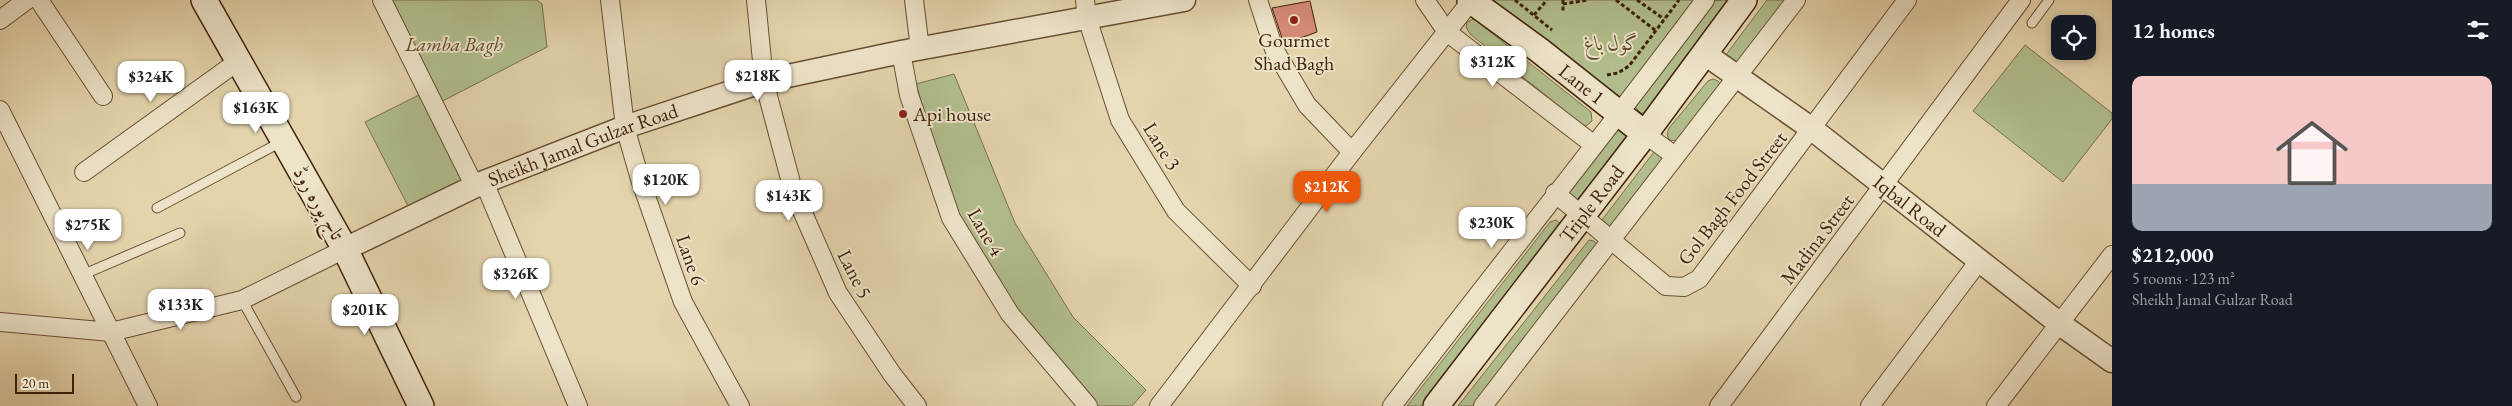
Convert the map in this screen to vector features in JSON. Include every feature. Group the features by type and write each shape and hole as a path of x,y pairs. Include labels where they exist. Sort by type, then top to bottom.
{"main road":[{"name":"تاج پورہ روڈ","path":"204,0 237,62 345,249 421,406"},
{"name":"Triple Road","path":"1436,406 1645,134 1744,0"},
{"name":"Lane 1","path":"1471,1 1539,50 1645,134"}],"street":[{"path":"0,20 27,0"},
{"path":"38,0 103,96"},
{"name":"Lane 6","path":"610,0 625,127 640,179 683,302 740,406"},
{"name":"Lane 5","path":"756,0 764,81 793,190 838,293 892,374 917,406"},
{"name":"Lane 4","path":"914,0 909,95 951,218 1010,314 1088,406"},
{"name":"Sheikh Jamal Gulzar Road","path":"0,322 111,332 242,300 479,184 625,127 764,81 910,50 1086,9 1184,0"},
{"path":"1258,0 1274,49 1307,105 1352,152"},
{"path":"1425,0 1447,32 1594,146"},
{"path":"1392,406 1555,193 1620,114 1705,0"},
{"path":"1483,406 1796,0"},
{"name":"Gol Bagh Food Street","path":"1555,193 1666,286 1684,287 1699,279 1907,0"},
{"name":"Madina Street","path":"1719,406 1884,186 1911,145 2021,0"},
{"path":"384,1 479,184 578,406"},
{"path":"1159,406 1352,152 1471,1"},
{"name":"Lane 3","path":"1086,9 1120,120 1176,210 1252,286"},
{"name":"Iqbal Road","path":"1705,54 1812,129 2060,324 2112,361"},
{"path":"84,172 237,62"},
{"path":"0,110 148,406"},
{"path":"1645,134 1675,156"},
{"path":"1996,406 2112,255"},
{"path":"1870,406 1979,261"}],"lane":[{"path":"2032,23 2049,0"},
{"path":"158,208 283,141"},
{"path":"82,275 180,233"},
{"path":"242,300 296,397"}],"path":[{"path":"1514,0 1535,14 1556,34"},
{"path":"1522,4 1525,0"},
{"path":"1535,14 1547,0"},
{"path":"1563,11 1563,2 1588,0"},
{"path":"1616,0 1656,30"},
{"path":"1637,0 1664,20"},
{"path":"1599,71 1606,75 1618,73 1629,66 1679,0"}],"green space":[{"name":"Lamba Bagh","path":"385,0 537,0 542,4 547,47 435,105 469,176 408,206 365,122 427,91"},
{"name":"گول باغ","path":"1487,0 1697,0 1620,105"},
{"path":"1725,0 1728,3 1647,113 1641,113 1635,107 1712,1"},
{"path":"1767,0 1787,0 1738,66 1725,56"},
{"path":"1474,19 1591,112 1592,121 1586,126 1581,124 1470,34 1466,27 1467,22"},
{"path":"2025,45 2112,113 2112,119 2063,182 1973,111"},
{"path":"954,74 1015,223 1073,317 1146,390 1132,406 1098,406 1028,328 957,219 916,84"},
{"path":"1713,79 1721,85 1678,141 1669,140 1667,134 1669,128 1708,81"},
{"path":"1619,128 1627,134 1628,140 1583,203 1568,197 1570,190 1616,129"},
{"path":"1654,152 1665,157 1613,229 1602,224 1602,220"},
{"path":"1556,220 1562,225 1428,406 1407,406 1550,222"},
{"path":"1589,240 1594,241 1597,245 1476,406 1458,406"}],"building":[{"name":"Gourmet Shad Bagh","path":"1310,1 1317,32 1284,44 1272,8"}],"place":[{"name":"Gourmet Shad Bagh","path":"1294,20"},
{"name":"Api house","path":"903,114"}]}
